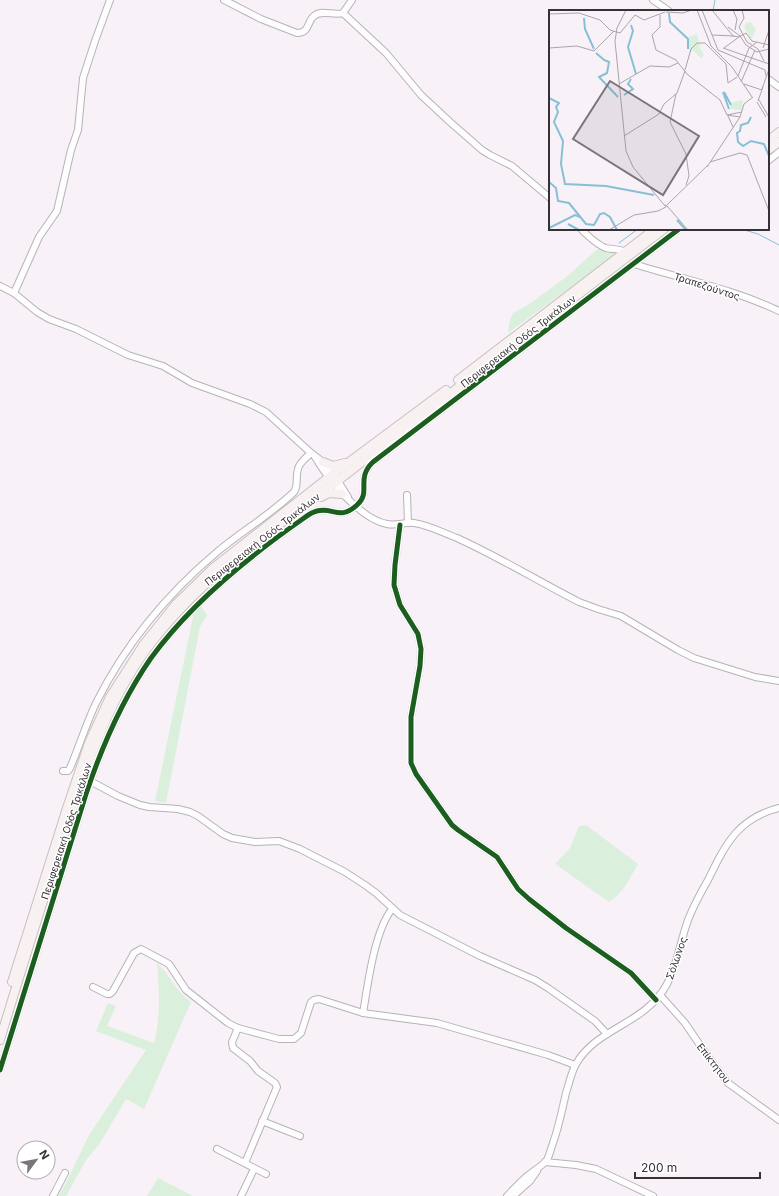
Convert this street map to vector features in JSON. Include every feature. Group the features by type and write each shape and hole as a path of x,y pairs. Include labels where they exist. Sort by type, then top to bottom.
{"main road":[{"path":"769,140 779,132"},
{"path":"769,149 779,142"},
{"name":"Περιφερειακή Οδός Τρικάλων","path":"0,1040 83,778 107,718 122,687 156,637 199,589 231,561 313,500 354,458 452,385 654,230"},
{"name":"Περιφερειακή Οδός Τρικάλων","path":"0,1021 89,743 117,684 155,629 195,585 228,556 333,479 663,230"},
{"path":"322,462 329,465 336,465 354,458"},
{"path":"313,500 329,493 346,497"}],"street":[{"path":"14,293 39,237 57,211 71,150 78,130 83,78 110,0"},
{"path":"224,0 268,22 298,33 301,33 307,29 316,14 324,13 336,15 343,13 352,0"},
{"path":"653,0 668,10"},
{"path":"343,13 386,53 421,95 450,122 482,150 512,166 549,197"},
{"path":"769,80 779,87"},
{"path":"769,160 779,152"},
{"path":"582,230 604,247 621,249 625,252"},
{"path":"0,1070 90,781 108,735 130,691 154,655 184,618 242,566 307,516 320,510 342,513 349,511 356,506 363,496 364,474 373,462 678,230"},
{"name":"Τραπεζούντος","path":"634,264 716,288 779,311"},
{"path":"0,286 14,293 37,312 49,319 76,329 128,355 162,366 196,385 259,408 271,416 322,462 346,497 363,512 381,522 400,525 408,523 419,524 439,530 471,545 579,602 621,616 688,656 755,677 779,681"},
{"path":"313,455 333,479"},
{"path":"64,771 68,771 70,768 96,703 111,675 152,617 188,578 218,552 294,492 297,484 299,466 313,455"},
{"path":"407,495 408,523"},
{"path":"400,525 394,586 400,605 418,634 421,649 420,666 411,722 412,738 410,758 414,770 455,828 497,857 514,883 525,896 566,928 631,973 656,1000"},
{"path":"90,781 118,796 140,805 178,809 194,814 223,834 232,838 255,842 279,841 292,845 359,881 376,893 400,915 480,956 544,986 595,1021 608,1034"},
{"name":"Σόλωνος","path":"513,1196 530,1181 550,1153 575,1065 594,1043 638,1016 656,1000 672,971 693,909 727,845 735,833 750,821 766,812 779,808"},
{"path":"363,1013 379,936 392,909"},
{"path":"93,987 107,994 114,991 134,953 141,949 169,964 186,990 228,1023 238,1028 279,1039 294,1039 301,1033 312,1002 316,999 363,1013 437,1023 541,1052 575,1065"},
{"name":"Επίκτητου","path":"660,994 685,1023 728,1083 779,1120"},
{"path":"238,1028 232,1042 234,1048 250,1060 258,1071 276,1085 276,1090 245,1163"},
{"path":"262,1121 300,1136"},
{"path":"216,1149 266,1174"},
{"path":"545,1162 576,1165 596,1169 653,1196"},
{"path":"241,1196 254,1168"},
{"name":"Σόλωνος","path":"507,1196 526,1177 539,1168"},
{"path":"53,1196 65,1173"}],"green space":[{"path":"600,247 617,252 508,333 510,320 513,313 528,305 566,277"},
{"path":"201,606 207,615 200,627 166,803 155,801 194,612"},
{"path":"586,825 638,864 622,890 609,902 555,864 570,848 579,826"},
{"path":"157,963 181,993 191,1002 144,1109 126,1099 100,1143 86,1160 66,1196 58,1196 65,1185 89,1135 146,1050 96,1031 108,1003 116,1006 107,1026 154,1043 159,1013"},
{"path":"158,1178 193,1196 147,1196"}],"waterway":[{"path":"713,10 715,0"},
{"path":"619,243 637,230"},
{"path":"744,230 758,234 779,245"}],"cycle path":[{"path":"0,1070 86,794 99,758 131,690 151,658 167,638 184,618 222,582 262,549 307,516 315,511 323,510 341,513 351,510 361,500 364,490 365,474 373,462 678,230"},
{"path":"400,525 394,585 400,605 418,634 421,649 420,666 411,717 411,763 416,774 452,825 497,857 518,889 566,928 631,973 656,1000"}]}
